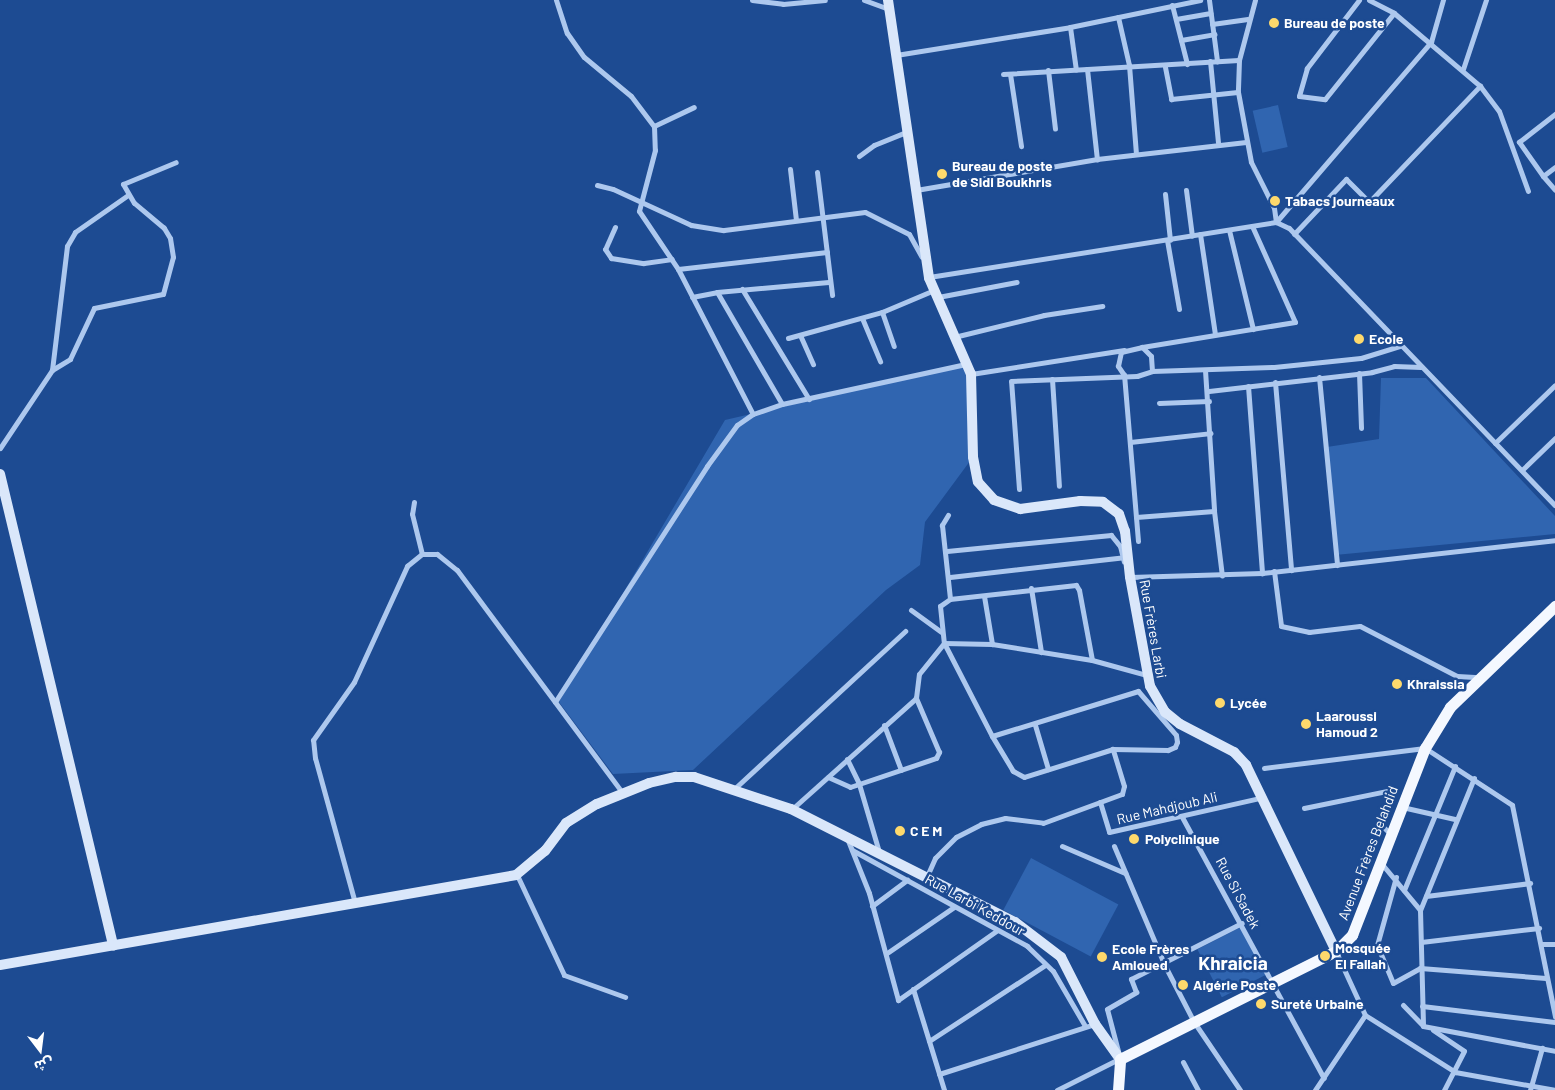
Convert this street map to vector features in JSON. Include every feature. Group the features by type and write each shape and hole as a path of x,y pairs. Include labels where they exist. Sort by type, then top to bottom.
{"main road":[{"path":"889,5 929,278 971,374"},
{"name":"Rue Frères Larbi","path":"971,374 973,457 978,482 994,500 1020,509 1080,500 1103,502 1119,514 1146,675 1150,686 1165,712 1180,724 1234,752 1246,765 1260,798 1336,951"},
{"path":"0,474 113,946"},
{"name":"Avenue Frères Belahdid","path":"1120,1059 1336,951 1352,935 1360,920 1400,806 1425,748 1450,706 1555,606"},
{"path":"0,965 516,875 545,852 566,823 622,792 676,777 694,777 791,809 1015,922 1061,957 1090,1025 1120,1059 1118,1090"}],"street":[{"path":"556,0 567,33 584,57 631,96 654,126 656,150 639,211 678,269 753,414"},
{"path":"752,0 784,4 824,0"},
{"path":"864,0 889,5"},
{"path":"896,55 1070,27 1200,0"},
{"path":"1208,0 1218,61"},
{"path":"1255,0 1248,19 1239,60 1238,92 1246,142 1252,162 1274,208 1276,222 1294,234 1555,505"},
{"path":"1359,0 1307,68 1299,96 1325,99 1394,13"},
{"path":"1369,0 1394,13 1463,69 1480,86 1499,111 1528,191"},
{"path":"597,185 613,188 640,203 691,225 724,230 821,216 865,212 887,221 909,234 920,251 929,278 1276,222 1431,42 1443,0"},
{"path":"1463,69 1486,0"},
{"path":"1172,5 1187,64"},
{"path":"1176,19 1210,13"},
{"path":"1118,17 1129,66 1136,154"},
{"path":"1212,24 1248,19"},
{"path":"1070,27 1076,70"},
{"path":"1181,40 1214,34"},
{"path":"1003,74 1129,66 1165,67 1210,61 1239,60"},
{"path":"1210,61 1218,143"},
{"path":"1165,67 1171,99 1238,92"},
{"path":"1087,69 1097,159"},
{"path":"1048,70 1054,129"},
{"path":"1010,74 1021,146"},
{"path":"1294,234 1346,179 1369,202 1480,86"},
{"path":"654,126 694,107"},
{"path":"1555,114 1519,142 1555,190"},
{"path":"859,156 874,145 907,132"},
{"path":"916,190 1097,159 1218,143 1246,142"},
{"path":"0,448 52,370 70,359 94,308 163,294 173,257 170,238 128,195 123,184 176,162"},
{"path":"1543,176 1555,167"},
{"path":"790,169 796,220"},
{"path":"817,172 832,296"},
{"path":"1186,190 1192,236"},
{"path":"1164,194 1168,240 1179,309"},
{"path":"52,370 67,246 75,232 128,195"},
{"path":"971,374 1296,322 1252,226"},
{"path":"615,227 605,249 611,258 644,263 672,259"},
{"path":"1229,230 1253,328"},
{"path":"1200,234 1216,334"},
{"path":"678,269 827,252"},
{"path":"692,297 742,289 829,282"},
{"path":"788,338 862,318 936,294 1017,282"},
{"path":"742,289 809,399"},
{"path":"717,292 782,404"},
{"path":"954,336 1044,315 1102,306"},
{"path":"882,312 894,346"},
{"path":"862,318 880,361"},
{"path":"800,335 813,364"},
{"path":"1019,489 1011,381 1124,375 1137,376 1152,370 1205,370 1361,358 1400,346"},
{"path":"1142,347 1151,356 1152,370"},
{"path":"1138,541 1124,375 1118,366 1121,352 1142,347"},
{"path":"555,702 731,430 753,414 782,404 966,364"},
{"path":"1209,391 1359,373 1394,366 1421,367"},
{"path":"1205,370 1209,391 1214,511 1222,576"},
{"path":"1359,373 1361,428"},
{"path":"1319,377 1336,564"},
{"path":"1052,379 1059,486"},
{"path":"1275,382 1291,570"},
{"path":"1495,443 1555,385"},
{"path":"1248,386 1262,573"},
{"path":"1159,403 1209,401"},
{"path":"1130,442 1211,434"},
{"path":"1522,470 1555,438"},
{"path":"1549,499 1555,493"},
{"path":"414,502 412,514 422,554"},
{"path":"1136,517 1214,511"},
{"path":"948,515 942,525 950,577 950,599"},
{"path":"947,551 1110,536 1120,546 1126,557 1132,588"},
{"path":"1130,577 1222,576 1274,572 1555,540"},
{"path":"355,903 315,758 313,740 321,725 337,709 354,682 407,566 422,554 436,554 457,570 622,792"},
{"path":"950,577 1126,557"},
{"path":"1274,572 1281,626 1309,632 1360,626 1457,676 1480,677"},
{"path":"1092,660 1078,586 1031,588 984,596 950,599 940,606 941,632 944,642 992,736 1018,775 1029,777 1048,769 1113,749 1158,750 1175,747 1176,734 1138,692"},
{"path":"1031,588 1041,652"},
{"path":"984,596 992,644"},
{"path":"911,610 941,632"},
{"path":"734,789 905,631"},
{"path":"944,642 992,644 1092,660 1146,675"},
{"path":"828,777 845,787 901,770 938,755 916,698 919,674 944,642"},
{"path":"992,736 1035,725 1138,692 1150,686"},
{"path":"791,809 916,698"},
{"path":"884,725 901,770"},
{"path":"1035,725 1048,769"},
{"path":"1264,768 1425,748 1474,778 1512,805 1530,883 1546,978 1553,1001 1555,1017"},
{"path":"927,876 935,858 956,838 981,824 1005,818 1043,823 1125,791 1113,749"},
{"path":"847,759 859,784 879,852"},
{"path":"1404,890 1455,766"},
{"path":"1423,1026 1420,910 1455,818 1474,778"},
{"path":"1304,808 1392,790 1381,825 1390,834"},
{"name":"Rue Mahdjoub Ali","path":"1100,802 1109,832 1260,798"},
{"path":"1400,806 1455,818"},
{"name":"Rue Si Sadek","path":"1182,817 1242,923 1324,1078"},
{"path":"846,836 887,953 898,1000 996,931"},
{"path":"1062,846 1125,873"},
{"path":"1114,846 1164,964 1194,1022 1240,1090"},
{"name":"Rue Larbi Keddour","path":"852,850 996,931 1027,946 1064,988 1090,1025"},
{"path":"1380,862 1396,877 1420,910"},
{"path":"516,875 564,975 624,997"},
{"path":"1396,877 1377,945 1393,983 1420,968 1546,978"},
{"path":"872,906 906,880"},
{"path":"1426,896 1530,883"},
{"path":"887,953 954,907"},
{"path":"1057,1090 1120,1059 1107,1009 1136,992 1131,979 1242,923"},
{"path":"1421,942 1539,928"},
{"path":"1541,944 1555,944"},
{"path":"1336,951 1365,1015 1455,1072 1530,1088 1555,1090"},
{"path":"929,1041 1045,965"},
{"path":"913,989 944,1090"},
{"path":"1403,1005 1423,1026 1438,1032 1464,1051 1455,1072 1444,1090"},
{"path":"1422,1006 1555,1022"},
{"path":"1315,1090 1365,1015"},
{"path":"939,1074 1090,1025"},
{"path":"1423,1026 1555,1051"},
{"path":"1530,1088 1542,1048"},
{"path":"1183,1062 1198,1090"}],"shaded area":[{"path":"1278,105 1288,147 1262,153 1253,111"},
{"path":"966,364 973,457 925,522 920,565 886,590 693,770 613,774 559,702 725,420"},
{"path":"1381,378 1426,378 1555,516 1555,534 1335,555 1327,447 1379,439"},
{"path":"1031,858 1118,904 1091,957 1003,910"},
{"path":"1241,927 1266,975 1222,997 1197,949"}],"place":[{"name":"Bureau de poste","path":"1274,23"},
{"name":"Bureau de poste de Sidi Boukhris","path":"942,174"},
{"name":"Tabacs journeaux","path":"1275,201"},
{"name":"Ecole","path":"1359,339"},
{"name":"Khraissia","path":"1397,684"},
{"name":"Lycée","path":"1220,703"},
{"name":"Laaroussi Hamoud 2","path":"1306,724"},
{"name":"C E M","path":"900,831"},
{"name":"Polyclinique","path":"1134,839"},
{"name":"Mosquée El Fallah","path":"1325,956"},
{"name":"Ecole Frères Amioued","path":"1102,957"},
{"name":"Algérie Poste","path":"1183,985"},
{"name":"Sureté Urbaine","path":"1261,1004"}],"district":[{"name":"Khraicia","path":"1233,963"}]}
